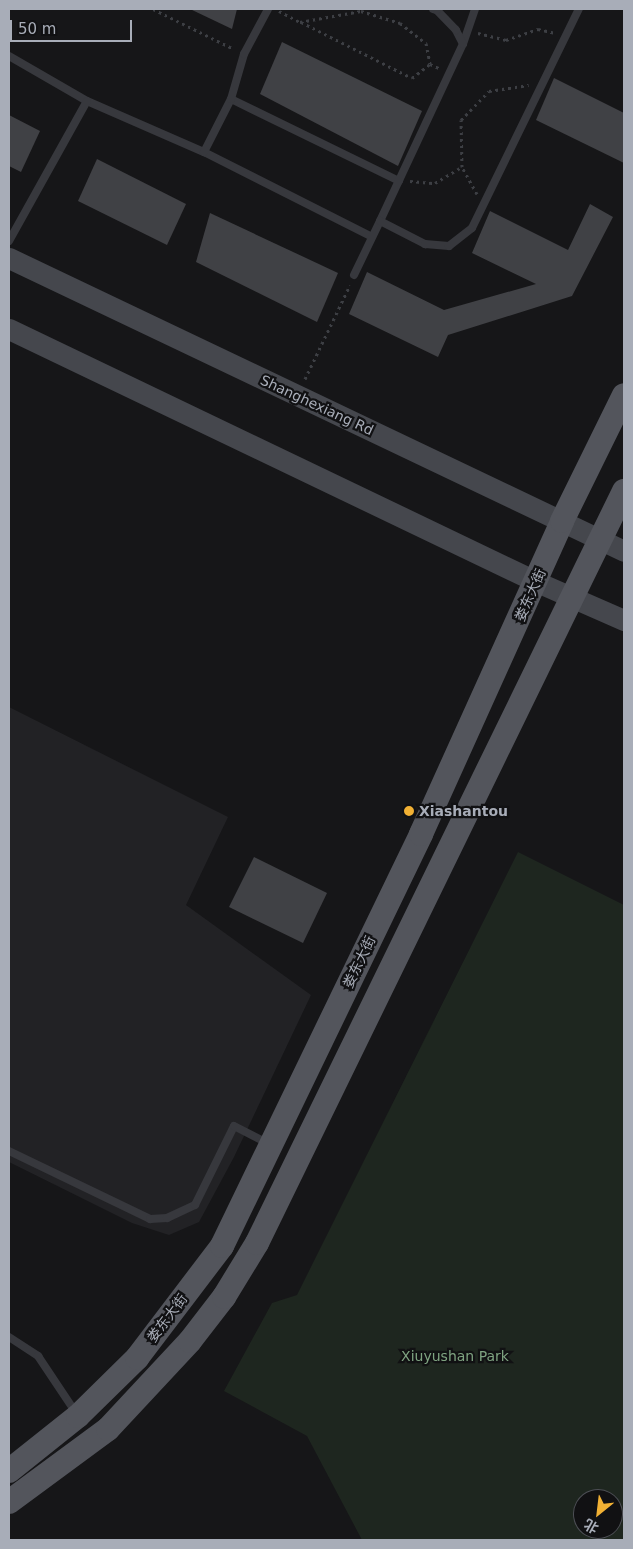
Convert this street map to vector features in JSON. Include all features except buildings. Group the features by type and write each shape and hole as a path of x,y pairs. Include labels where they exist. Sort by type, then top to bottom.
{"main road":[{"name":"Shanghexiang Rd","path":"9,258 624,551"},
{"path":"9,329 537,582 624,620"},
{"name":"娄东大街","path":"9,1471 78,1416 137,1358 222,1246 421,834 537,582 562,521 624,395"},
{"path":"9,1502 108,1430 190,1342 224,1297 257,1243 624,491"}],"lane":[{"path":"204,152 231,99 244,54 268,9"},
{"path":"433,9 437,10 456,30 462,44"},
{"path":"354,275 462,44 475,9"},
{"path":"380,221 425,244 449,246 472,228 580,9"},
{"path":"9,56 87,101 204,152 372,237"},
{"path":"231,99 399,181"},
{"path":"9,241 87,101"},
{"path":"9,1151 150,1219 166,1218 195,1206 234,1126 271,1145"},
{"path":"9,1337 38,1356 78,1416"}],"path":[{"path":"153,9 244,54"},
{"path":"276,9 412,78 430,64"},
{"path":"300,22 361,10 400,23 426,43 430,64"},
{"path":"467,30 506,40 538,30 567,34"},
{"path":"430,64 449,72"},
{"path":"483,205 462,167 461,120 489,91 543,83"},
{"path":"399,181 435,183 462,167"},
{"path":"297,395 354,275"}],"shaded area":[{"path":"9,707 228,817 186,905 311,995 234,1157 199,1222 169,1235 132,1223 9,1162"}],"green space":[{"name":"Xiuyushan Park","path":"518,852 624,905 624,1540 362,1540 307,1436 224,1391 272,1303 297,1295"}],"place":[{"name":"Xiashantou","path":"409,811"}]}
